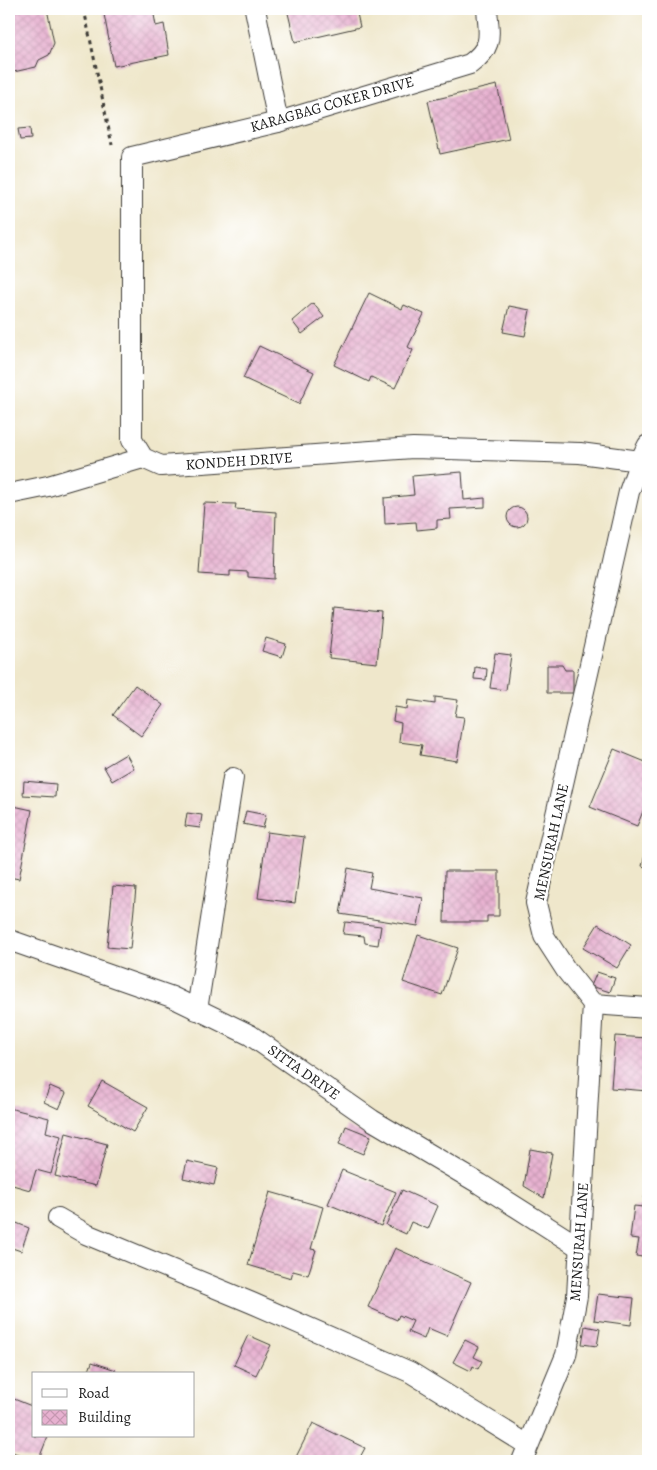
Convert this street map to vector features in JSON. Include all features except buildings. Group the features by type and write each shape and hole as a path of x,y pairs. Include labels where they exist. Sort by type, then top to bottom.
{"street":[{"path":"255,9 278,122"},
{"name":"KARAGBAG COKER DRIVE","path":"132,157 278,122 470,64 483,54 490,39 487,9"},
{"path":"9,494 48,486 143,458 132,440 132,157"},
{"name":"KONDEH DRIVE","path":"143,458 162,466 413,448 580,454 644,453"},
{"name":"MENSURAH LANE","path":"525,1453 566,1355 577,1296 594,1004 566,970 544,936 536,903 629,492 644,453"},
{"path":"197,1010 233,778"},
{"name":"SITTA DRIVE","path":"9,940 172,997 250,1035 372,1120 480,1184 579,1247"},
{"path":"594,1004 648,1008"},
{"path":"58,1218 86,1234 252,1303 410,1372 525,1453"}],"path":[{"path":"84,9 112,145 122,154 132,157"}]}
